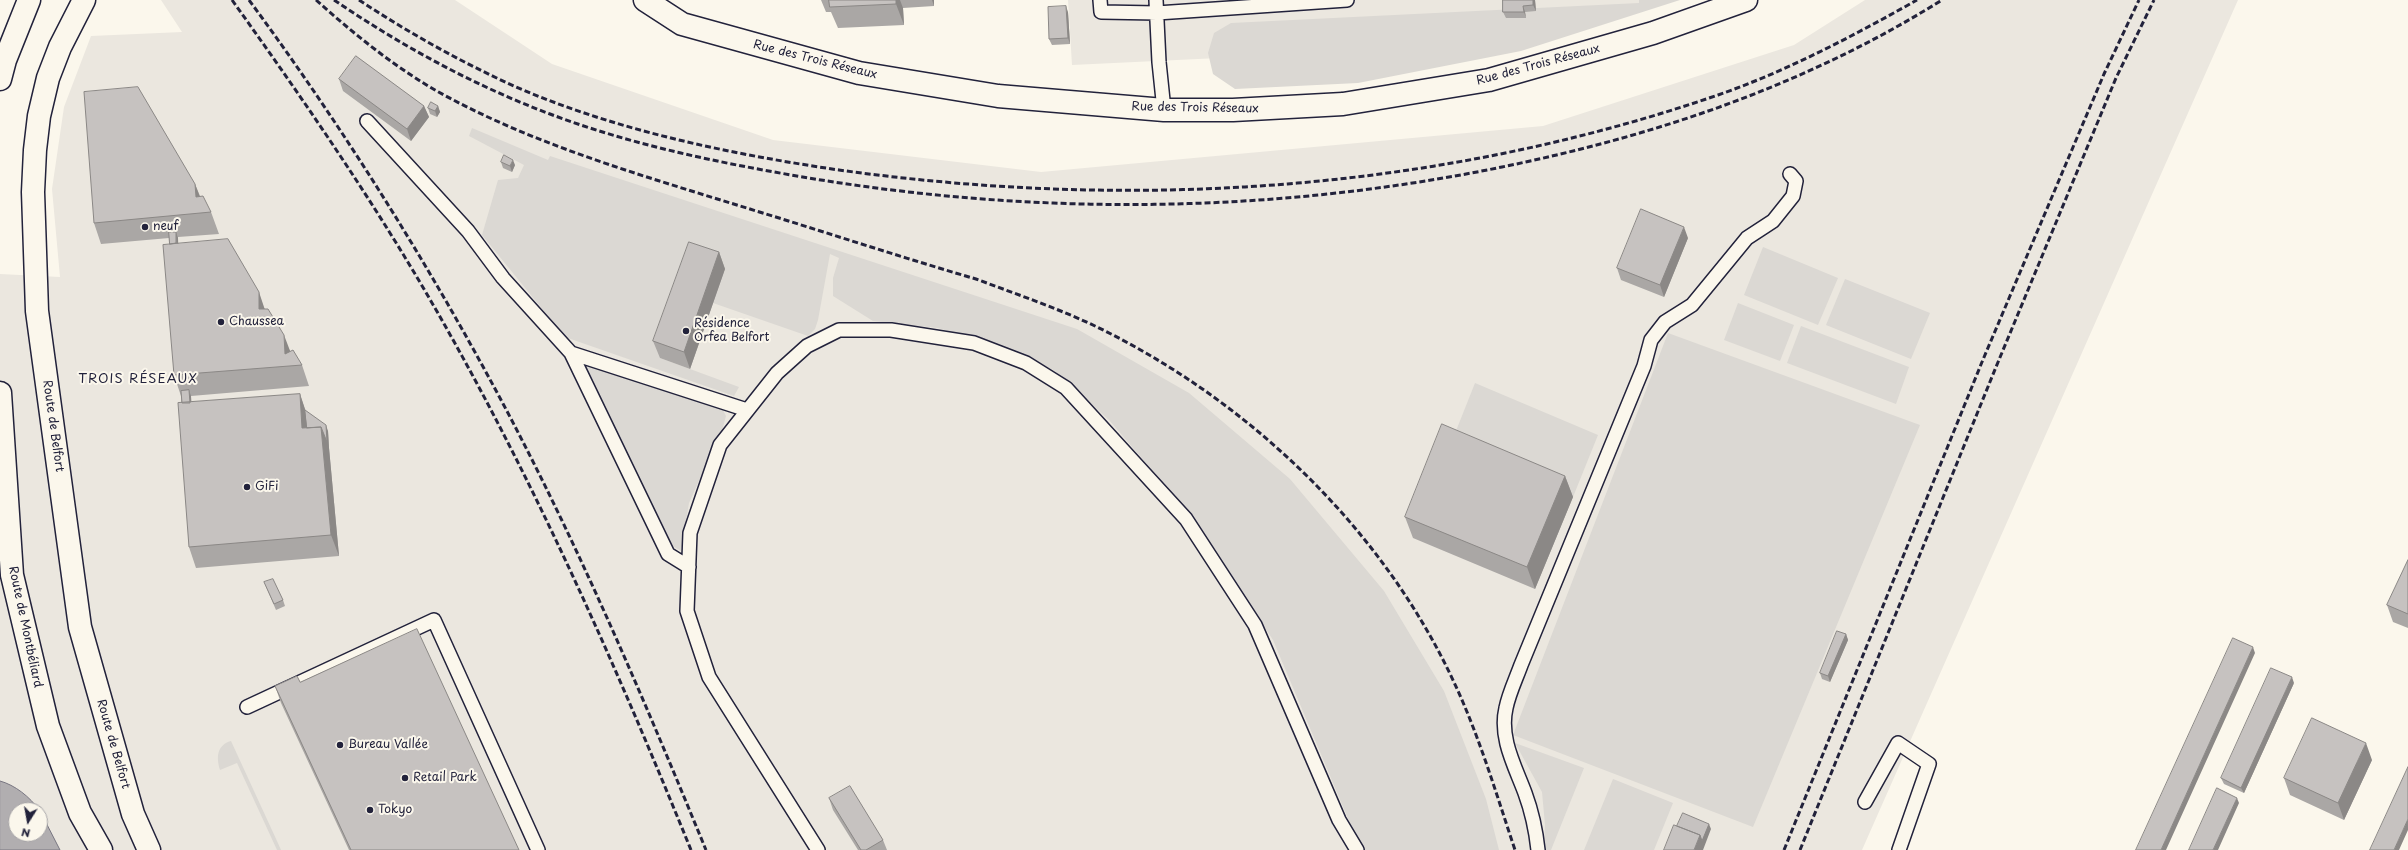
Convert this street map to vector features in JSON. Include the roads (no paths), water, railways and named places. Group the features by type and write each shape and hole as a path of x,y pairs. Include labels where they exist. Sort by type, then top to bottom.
{"main road":[{"path":"0,79 5,60 29,0"},
{"name":"Route de Belfort","path":"84,0 60,46 48,78 39,116 35,150 33,192 37,311 80,627 133,814 149,850"},
{"name":"Rue des Trois Réseaux","path":"645,0 682,24 859,73 998,96 1164,110 1233,110 1343,104 1489,80 1652,33 1746,0"},
{"name":"Route de Montbéliard","path":"0,393 12,575 48,726 80,813 101,850"}],"lane":[{"path":"1100,0 1101,12 1157,6 1347,0"},
{"path":"1157,6 1164,110"},
{"path":"367,121 468,231 503,278 571,353 668,554 689,567"},
{"path":"1538,850 1536,831 1526,794 1512,762 1506,732 1506,709 1521,665 1644,366 1651,340 1665,322 1692,305 1747,238 1773,221 1793,196 1796,182 1790,174"},
{"path":"818,850 709,677 687,611 690,533 720,445 776,373 807,346 839,330 891,330 974,343 1026,363 1066,388 1186,519 1255,626 1339,820 1357,850"},
{"path":"571,353 747,410"},
{"path":"247,707 434,620 538,850"},
{"path":"1865,802 1898,743 1929,764 1899,850"}],"railway":[{"path":"232,0 306,104 353,175 399,247 460,352 532,491 599,633 691,850"},
{"path":"249,0 317,96 382,194 443,295 500,398 529,453 609,621 706,850"},
{"path":"316,0 373,48 403,70 435,90 508,126 584,156 662,182 976,279 1036,301 1095,326 1152,357 1207,392 1259,433 1308,477 1353,525 1393,577 1428,633 1458,691 1481,749 1515,850"},
{"path":"334,0 412,49 466,77 521,103 583,126 616,136 684,154 821,180 906,192 991,200 1076,204 1162,204 1247,201 1332,194 1417,182 1502,167 1560,154 1674,123 1784,82 1838,57 1890,30 1942,0"},
{"path":"359,0 397,24 475,68 516,87 555,103 594,116 675,139 798,164 950,183 1061,189 1172,190 1283,184 1394,172 1503,153 1611,128 1744,86 1844,40 1917,0"},
{"path":"1784,850 1982,362 2104,74 2139,0"},
{"path":"1800,850 1996,367 2116,78 2154,0"}],"place":[{"name":"neuf","path":"145,227"},
{"name":"Chaussea","path":"221,322"},
{"name":"Résidence Orfea Belfort","path":"686,331"},
{"name":"GiFi","path":"247,487"},
{"name":"Bureau Vallée","path":"340,745"},
{"name":"Retail Park","path":"405,778"},
{"name":"Tokyo","path":"370,810"}],"district":[{"name":"TROIS RÉSEAUX","path":"138,379"}]}
